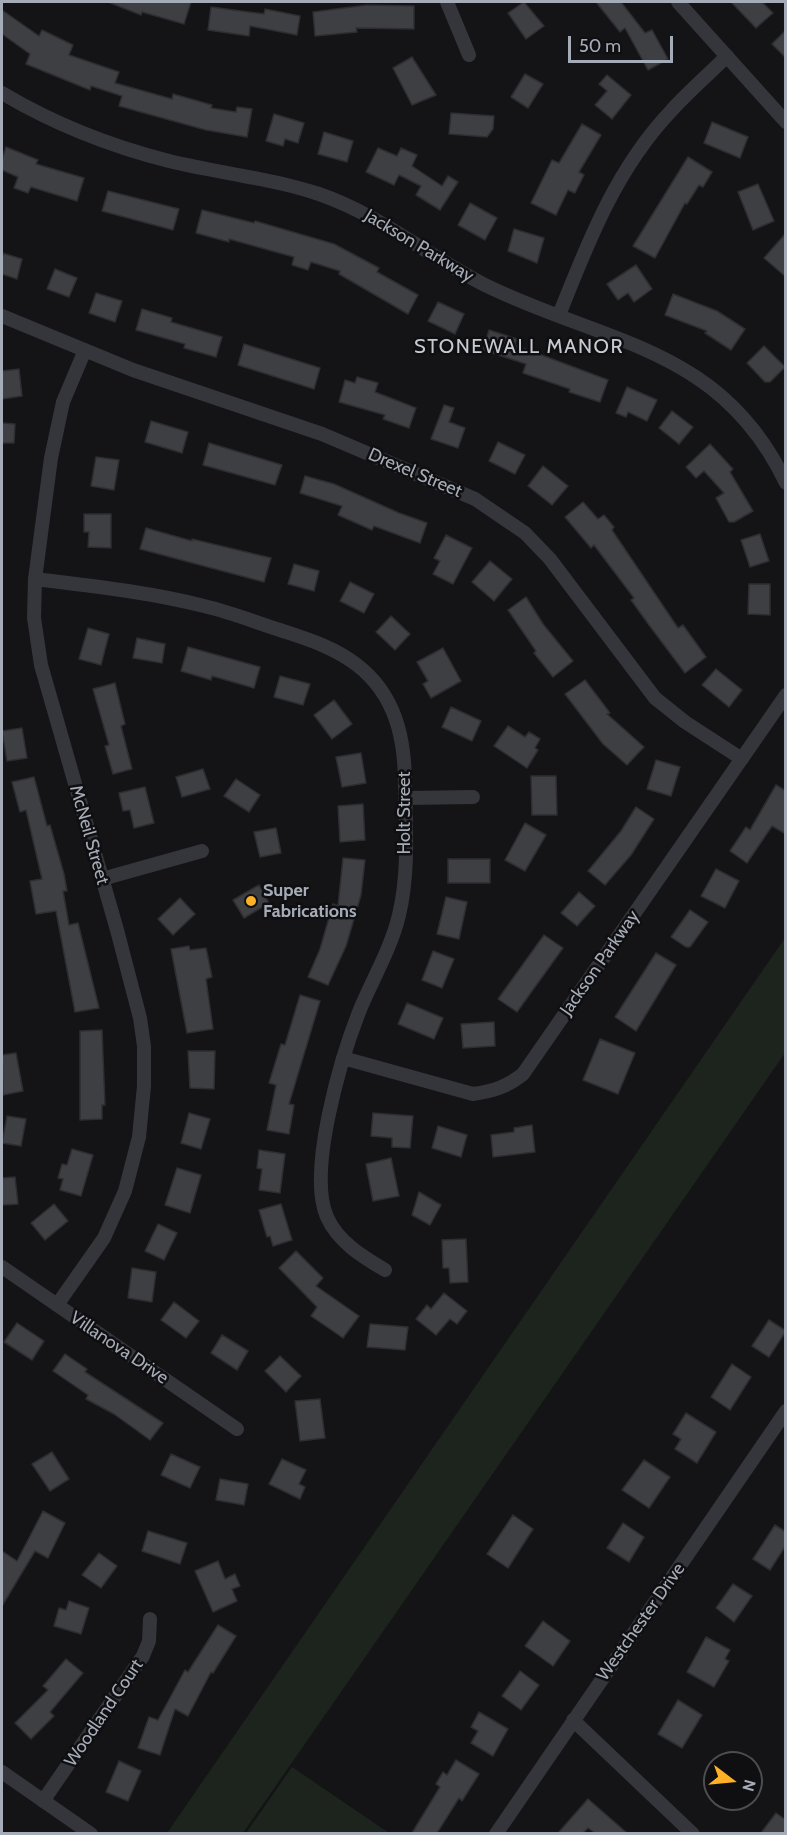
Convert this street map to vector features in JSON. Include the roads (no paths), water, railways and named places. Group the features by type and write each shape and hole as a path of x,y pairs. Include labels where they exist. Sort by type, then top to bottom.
{"street":[{"path":"447,2 470,55"},
{"path":"678,2 786,122"},
{"path":"559,315 591,233 621,178 671,111 727,56"},
{"name":"Jackson Parkway","path":"2,93 59,124 135,152 295,187 339,202 397,230 483,283 657,353 694,375 721,395 755,432 786,483"},
{"name":"Drexel Street","path":"2,316 85,350 321,434 458,491 500,514 525,533 550,560 655,698 685,722 742,759"},
{"name":"McNeil Street","path":"57,1305 104,1238 124,1191 139,1137 144,1086 140,1018 41,665 34,618 36,579 56,432 63,402 85,350"},
{"name":"Holt Street","path":"36,579 146,594 202,605 331,647 367,673 393,710 403,739 406,798 405,877 400,914 343,1058 328,1125 322,1167 322,1200 328,1218 340,1237 361,1255 385,1270"},
{"name":"Jackson Parkway","path":"343,1058 462,1093 493,1091 510,1084 523,1074 786,695"},
{"path":"406,798 473,797"},
{"path":"102,879 202,851"},
{"name":"Villanova Drive","path":"2,1267 237,1429"},
{"name":"Westchester Drive","path":"496,1833 786,1411"},
{"name":"Woodland Court","path":"43,1801 144,1656 149,1641 150,1619"},
{"path":"573,1720 693,1833"},
{"path":"2,1772 91,1833"}],"place":[{"name":"Super Fabrications","path":"251,901"}],"district":[{"name":"STONEWALL MANOR","path":"519,347"}]}
